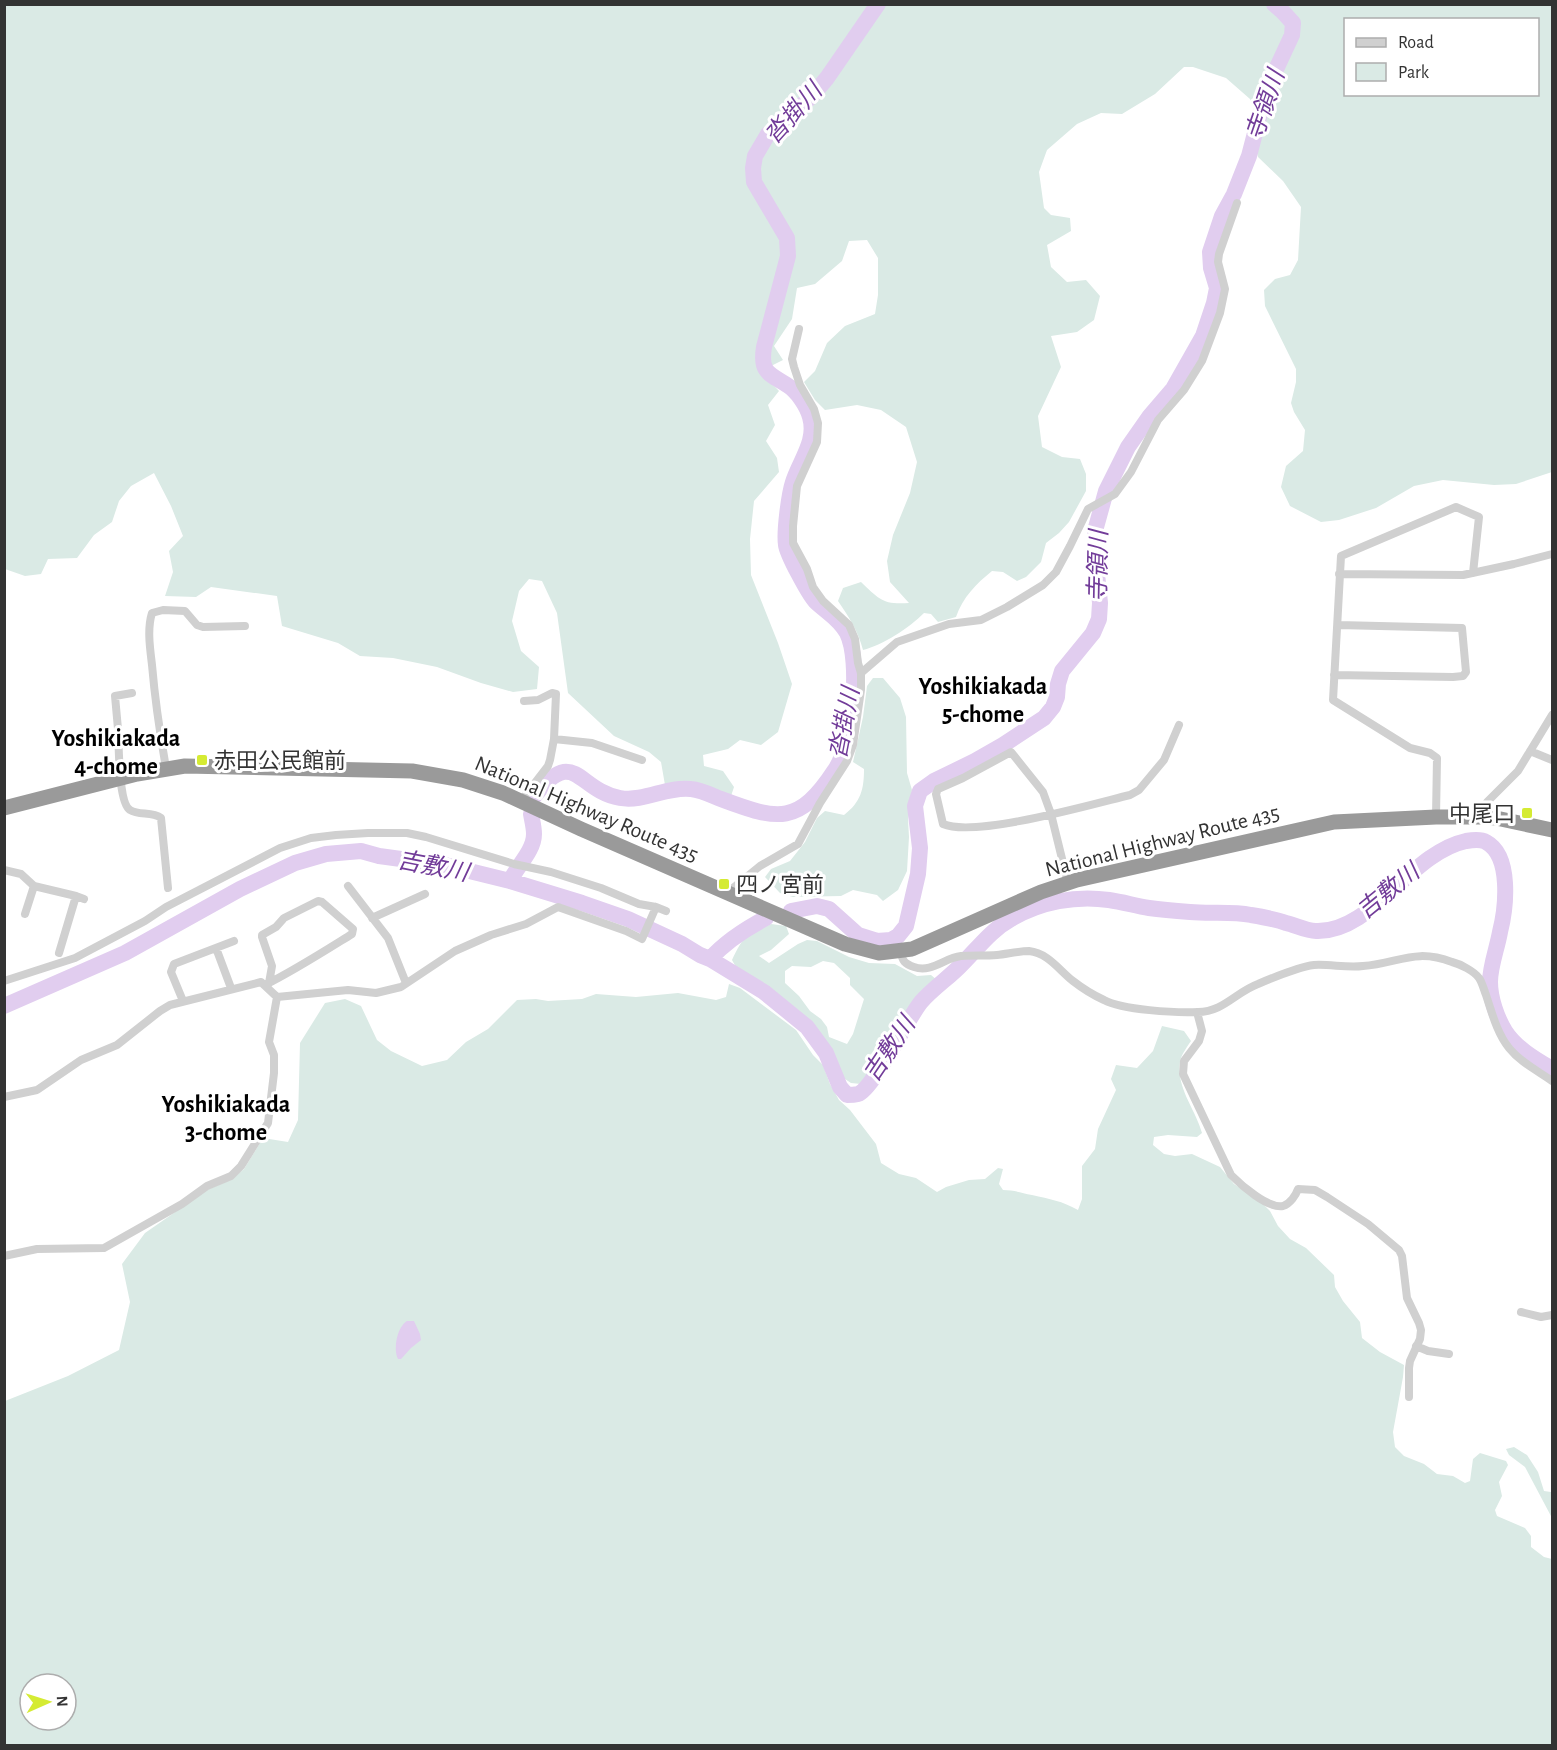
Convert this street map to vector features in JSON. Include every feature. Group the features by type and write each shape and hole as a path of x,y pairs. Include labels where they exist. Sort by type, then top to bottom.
{"highway":[{"name":"National Highway Route 435","path":"4,808 166,768 202,766 412,771 463,780 503,793 845,944 879,953 901,952 929,942 1041,892 1068,883 1334,822 1484,817 1552,830"}],"street":[{"path":"861,673 897,642 949,624 981,620 1043,585 1056,572 1088,509 1115,494 1131,472 1158,420 1184,390 1202,361 1220,314 1225,289 1218,262 1219,254 1237,203"},
{"path":"728,892 760,866 798,844 803,837 820,803 847,761 861,690 861,673 855,639 849,625 823,601 813,587 807,569 793,543 797,486 817,442 818,423 814,409 800,385 792,359 799,329"},
{"path":"1436,817 1437,758 1430,753 1410,748 1333,700 1341,556 1456,507 1479,517 1473,573"},
{"path":"1339,574 1463,575 1552,554"},
{"path":"166,768 157,717 150,645 149,621 152,613 164,610 185,611 197,625 203,627 245,626"},
{"path":"1334,675 1453,678 1463,676 1466,672 1462,628 1338,625"},
{"path":"132,693 114,696 124,804 128,810 157,815 161,818 168,888"},
{"path":"521,801 548,766 550,760 554,739 556,694 552,693 538,700 524,701"},
{"path":"1484,817 1487,802 1518,771 1552,715"},
{"path":"1068,883 1050,814 1043,792 1011,752 938,789 936,794 943,824 977,828 1050,814 1130,795 1139,790 1164,760 1179,725"},
{"path":"554,739 592,743 642,760"},
{"path":"1530,751 1552,760"},
{"path":"4,981 75,958 145,921 166,907 280,848 311,838 368,833 407,833 525,867 551,872 601,888 654,911 666,911"},
{"path":"4,870 34,886 80,897 58,942 59,953"},
{"path":"25,914 34,886"},
{"path":"348,886 388,939 406,983"},
{"path":"372,918 425,894"},
{"path":"322,902 354,929 352,934 267,984 272,966 262,935 276,927 284,918 322,902"},
{"path":"277,997 348,990 376,993 401,987 455,951 491,935 526,924 558,907 642,939 654,911"},
{"path":"183,1002 171,972 174,964 234,941"},
{"path":"216,948 231,988"},
{"path":"901,952 905,964 918,969 933,968 954,957 1027,951 1049,959 1073,981 1116,1005 1197,1012 1215,1010 1252,986 1304,967 1315,965 1363,966 1412,956 1436,957 1454,962 1479,978 1494,1020 1509,1048 1517,1057 1552,1081"},
{"path":"4,1096 37,1090 81,1060 117,1045 170,1005 261,982 267,984 277,997 269,1042 274,1055 274,1073 268,1123 242,1166 231,1176 207,1185 182,1204 104,1248 37,1248 4,1256"},
{"path":"1197,1012 1202,1031 1199,1041 1184,1061 1183,1074 1231,1175 1244,1188 1263,1200 1280,1206 1287,1205 1298,1189 1315,1190 1368,1224 1399,1250 1402,1256 1407,1298 1421,1330 1409,1368 1409,1397"},
{"path":"1521,1312 1541,1317 1552,1315"},
{"path":"1416,1346 1428,1351 1449,1354"}],"green space":[{"path":"4,5 1552,5 1552,472 1516,484 1494,485 1443,480 1414,486 1376,508 1339,520 1321,522 1290,506 1281,487 1286,466 1303,451 1305,430 1291,403 1296,382 1296,369 1265,306 1264,290 1275,279 1290,275 1298,260 1301,207 1283,181 1258,157 1255,145 1261,120 1250,99 1226,78 1193,67 1184,67 1155,94 1122,114 1101,113 1077,124 1047,150 1039,172 1044,208 1051,215 1070,218 1071,231 1047,245 1051,267 1067,282 1086,280 1100,296 1094,320 1077,332 1051,336 1061,367 1038,416 1042,447 1062,457 1080,459 1086,474 1086,491 1069,522 1046,543 1041,562 1026,577 1017,581 1003,572 992,571 971,591 956,617 938,622 931,614 924,613 895,635 863,650 853,624 838,601 843,588 861,582 882,600 909,603 890,582 887,561 893,535 910,493 917,462 906,427 881,410 857,405 825,410 815,400 804,382 815,371 827,343 845,326 875,314 878,295 878,258 867,240 849,241 842,261 815,284 797,288 792,319 774,346 783,360 769,367 764,375 779,391 768,405 775,425 766,441 777,458 779,472 754,501 750,539 751,575 792,684 778,732 761,745 740,740 728,749 703,755 704,766 723,771 734,787 731,796 688,782 665,785 661,762 649,752 614,736 568,693 557,613 542,581 529,579 519,591 512,621 521,651 539,667 537,689 513,692 437,667 393,658 360,656 338,643 282,626 277,596 211,587 196,597 165,596 173,572 169,551 183,536 154,473 131,486 119,501 112,522 94,535 77,558 48,559 41,574 25,576 5,569"},
{"path":"873,678 883,678 900,698 906,717 907,773 912,790 908,819 907,871 898,890 883,901 877,895 853,890 841,896 793,897 780,893 765,877 771,869 790,861 805,842 817,818 825,811 844,815 858,800 864,769 853,762 867,686"},
{"path":"771,924 786,926 789,934 771,950 759,956 769,963 798,944 807,940 817,941 849,957 869,963 895,964 917,976 931,975 937,980 885,1043 873,1069 861,1084 851,1083 842,1077 831,1052 816,1031 775,995 746,979 732,960 747,937","holes":["823,961 834,963 850,978 850,985 864,999 853,1034 847,1044 829,1037 827,1027 821,1019 810,1011 785,983 785,971 792,966 811,967"]},
{"path":"729,984 740,988 796,1030 813,1055 823,1065 839,1100 850,1110 876,1144 881,1163 899,1174 916,1178 937,1192 969,1180 985,1179 998,1168 1003,1169 999,1184 1003,1190 1050,1199 1078,1210 1082,1199 1082,1166 1095,1149 1098,1129 1116,1090 1111,1079 1116,1065 1137,1068 1153,1051 1162,1026 1184,1031 1191,1041 1181,1059 1181,1081 1202,1133 1197,1137 1168,1135 1154,1137 1153,1145 1164,1154 1175,1156 1192,1154 1220,1167 1234,1184 1260,1201 1270,1211 1278,1226 1290,1239 1306,1248 1334,1275 1335,1287 1360,1322 1362,1338 1380,1352 1404,1365 1393,1432 1395,1447 1404,1456 1424,1464 1437,1474 1453,1476 1465,1483 1470,1481 1473,1459 1480,1453 1506,1461 1508,1465 1499,1482 1502,1496 1495,1510 1497,1516 1525,1528 1531,1536 1531,1547 1544,1557 1552,1559 1552,1745 4,1745 5,1401 68,1376 119,1350 130,1302 122,1264 145,1233 207,1190 232,1179 244,1169 263,1138 288,1142 298,1120 300,1043 325,1003 345,999 361,1006 377,1040 391,1051 422,1066 447,1060 466,1042 488,1029 517,1000 582,999 596,994 636,997 678,993 716,1000 726,997"},
{"path":"1514,1447 1527,1455 1538,1472 1544,1491 1551,1492 1552,1518 1525,1467 1509,1455 1506,1449"}],"shaded area":[{"path":"407,1321 414,1321 421,1340 401,1359 398,1359 397,1338"}],"waterway":[{"name":"沓掛川","path":"533,798 547,782 558,774 567,772 576,774 594,787 620,798 638,798 673,790 691,789 758,811 773,814 786,813 810,801 835,770 841,758 853,702 854,663 847,633 812,597 787,550 786,523 791,488 810,442 812,426 809,413 801,399 791,388 770,374 763,362 764,347 788,256 787,238 754,182 753,168 755,156 768,134 811,97 827,78 878,4"},
{"name":"寺領川","path":"791,911 817,906 829,909 858,935 877,941 891,940 898,936 906,926 918,874 920,848 915,806 920,791 934,781 1003,745 1044,718 1053,707 1057,697 1062,671 1093,633 1099,619 1100,603 1095,531 1106,491 1128,447 1173,389 1203,336 1217,288 1211,268 1210,252 1222,216 1234,194 1249,156 1266,91 1292,35 1293,23 1274,4"},
{"name":"沓掛川","path":"510,881 533,840 531,814"},
{"name":"吉敷川","path":"4,1006 125,953 240,889 295,863 326,854 361,851 379,856 445,865 510,881 628,919 682,944 764,992 807,1027 826,1053 840,1087 847,1095 854,1095 872,1080 921,1002 997,928 1034,908 1058,901 1084,898 1164,910 1243,914 1273,919 1312,931 1336,928 1373,907 1427,860 1446,848 1466,841 1479,840 1486,842 1494,849 1500,859 1505,883 1502,922 1490,976 1494,1008 1505,1031 1515,1043 1552,1069"},
{"name":"寺領川","path":"710,959 736,936 766,918"}],"place":[{"name":"赤田公民館前","path":"202,760"},
{"name":"中尾口","path":"1527,813"},
{"name":"四ノ宮前","path":"724,884"}],"district":[{"name":"Yoshikiakada 5-chome","path":"983,700"},
{"name":"Yoshikiakada 4-chome","path":"116,752"},
{"name":"Yoshikiakada 3-chome","path":"226,1118"}]}
